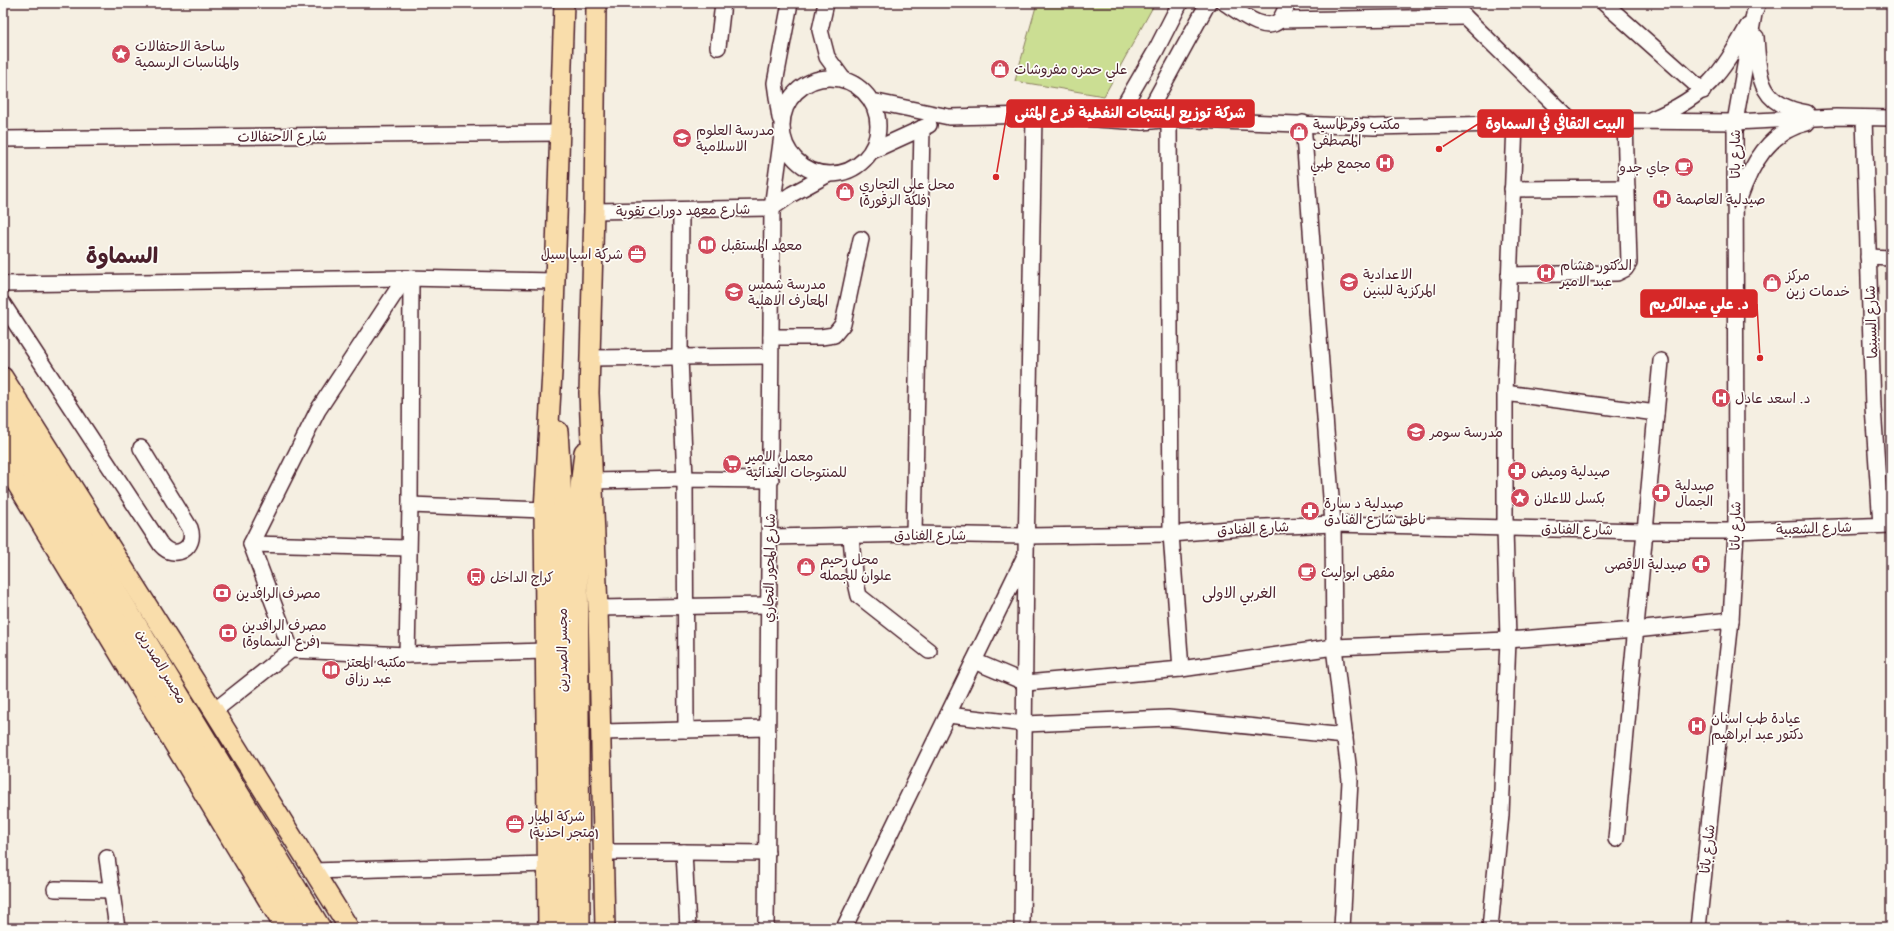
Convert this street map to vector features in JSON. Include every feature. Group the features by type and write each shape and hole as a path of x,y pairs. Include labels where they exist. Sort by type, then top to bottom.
{"main road":[{"path":"548,924 544,510 556,281 564,3"},
{"path":"596,3 594,211 589,393 602,732 604,923"},
{"name":"مجسر الصدرين","path":"552,372 560,456 569,504 580,928"},
{"path":"3,377 214,710 312,871 349,928"},
{"name":"مجسر الصدرين","path":"563,928 569,504 580,472 586,440 589,393"},
{"name":"مجسر الصدرين","path":"3,404 321,928"},
{"name":"مجسر الصدرين","path":"3,433 303,928"},
{"path":"3,461 285,928"}],"street":[{"path":"718,47 723,3"},
{"path":"781,128 788,102 798,89 812,81 827,78 843,79 860,87 872,101 878,117 878,135 872,151 860,164 844,173 827,175 812,171 799,164 789,152 781,128 776,83 790,3"},
{"path":"826,3 820,30 827,57 843,79"},
{"path":"1116,119 1155,52 1180,3"},
{"path":"1143,122 1208,3"},
{"path":"1225,3 1260,25 1271,25 1280,20 1465,17"},
{"path":"1280,20 1288,3"},
{"path":"1451,3 1572,122"},
{"path":"1604,3 1703,91"},
{"path":"1645,122 1677,108 1703,91 1731,57 1756,9"},
{"path":"1756,9 1758,67 1761,82 1769,95 1777,104 1787,109 1836,117"},
{"name":"شارع باتا","path":"1698,928 1731,620 1736,531 1736,122 1756,9"},
{"path":"872,101 949,117 1034,115 1116,119 1143,122 1169,119 1303,123 1374,127 1625,121 1736,122 1836,117 1891,118"},
{"path":"1022,928 1026,683 1026,555 1034,115"},
{"path":"872,151 949,117"},
{"path":"1735,210 1746,178 1769,142 1780,134 1804,124 1836,117"},
{"name":"شارع السينما","path":"1864,118 1873,407 1886,525"},
{"path":"1169,119 1171,534 1181,669"},
{"path":"1509,275 1617,273 1625,269 1629,262 1625,121"},
{"path":"1303,123 1333,524 1334,647 1350,781 1342,928"},
{"path":"1490,928 1501,814 1508,640 1505,528 1505,393 1515,123"},
{"name":"شارع المحور التجاري","path":"766,928 768,605 771,537 770,356 772,208 781,128"},
{"path":"914,534 922,128"},
{"name":"شارع الاحتفالات","path":"3,139 560,133"},
{"path":"772,208 792,194 827,175"},
{"path":"1512,189 1627,188"},
{"name":"شارع معهد دورات تقوية","path":"594,211 772,208"},
{"path":"680,210 680,358 685,479 686,730"},
{"path":"771,337 821,337 834,335 843,324 861,239"},
{"path":"1868,257 1891,258"},
{"path":"3,284 408,278 556,281"},
{"path":"407,655 410,505 408,278"},
{"path":"291,650 251,544 318,410 408,278"},
{"path":"3,304 161,545 170,552 181,552 190,545 192,533 141,448"},
{"path":"590,358 770,356"},
{"path":"1616,839 1662,361"},
{"path":"1505,393 1656,413"},
{"path":"593,481 685,479 771,480"},
{"path":"410,505 544,510"},
{"name":"شارع الفنادق","path":"771,537 914,534 1027,536 1171,534 1242,528 1333,524 1646,531 1736,531"},
{"name":"شارع الشعبية","path":"1736,531 1886,525"},
{"path":"851,536 854,574 859,596 929,651"},
{"path":"251,544 408,548"},
{"path":"844,928 1026,555"},
{"path":"598,608 685,605 768,605"},
{"path":"974,661 1026,683 1181,669 1334,647 1508,640 1635,630 1731,620"},
{"path":"214,710 291,650 407,655 545,651"},
{"path":"948,715 1025,724 1168,718 1345,736"},
{"path":"602,732 767,728"},
{"path":"604,852 767,853"},
{"path":"684,852 688,928"},
{"path":"107,858 117,928"},
{"path":"312,871 548,864"},
{"path":"55,889 112,890"}],"green space":[{"path":"1037,3 1155,3 1104,96 1015,81"}],"place":[{"name":"ساحة الاحتفالات والمناسبات الرسمية","path":"121,54"},
{"name":"علي حمزه مفروشات","path":"1000,69"},
{"name":"مكتب وقرطاسية المصطفى","path":"1299,132"},
{"name":"مدرسة العلوم الاسلامية","path":"682,138"},
{"name":"البيت الثقافي في السماوة","path":"1439,149"},
{"name":"مجمع طبي","path":"1385,163"},
{"name":"جاي جدو","path":"1684,167"},
{"name":"شركة توزيع المنتجات النفطية فرع المثنى","path":"996,177"},
{"name":"محل علي التجاري (فلكة الزقورة)","path":"845,192"},
{"name":"صيدلية العاصمة","path":"1662,199"},
{"name":"معهد المستقبل","path":"707,245"},
{"name":"شركة اسيا سيل","path":"637,254"},
{"name":"الدكتور هشام عبد الامير","path":"1546,273"},
{"name":"الاعدادية المركزية للبنين","path":"1349,282"},
{"name":"مركز خدمات زين","path":"1772,283"},
{"name":"مدرسة شمس المعارف الاهلية","path":"734,292"},
{"name":"د. علي عبدالكريم","path":"1760,358"},
{"name":"د. اسعد عادل","path":"1721,398"},
{"name":"مدرسة سومر","path":"1416,432"},
{"name":"معمل الامير للمنتوجات الغذائية","path":"732,464"},
{"name":"صيدلية وميض","path":"1517,471"},
{"name":"صيدلية الجمال","path":"1661,493"},
{"name":"بكسل للاعلان","path":"1520,498"},
{"name":"صيدلية د سارة ناطق شارع الفنادق","path":"1310,511"},
{"name":"صيدلية الاقصى","path":"1701,564"},
{"name":"محل رحيم علوان للجمله","path":"806,567"},
{"name":"مقهى ابو ليث","path":"1307,572"},
{"name":"كراج الداخل","path":"476,577"},
{"name":"مصرف الرافدين","path":"222,593"},
{"name":"مصرف الرافدين (فرع السماوة)","path":"228,633"},
{"name":"مكتبه المعتز عبد رزاق","path":"331,670"},
{"name":"عيادة طب اسنان دكتور عبد ابراهيم","path":"1697,726"},
{"name":"شركة الميار (متجر احذية)","path":"515,824"}],"district":[{"name":"السماوة","path":"122,255"},
{"name":"الغربي الاولى","path":"1239,593"}]}
